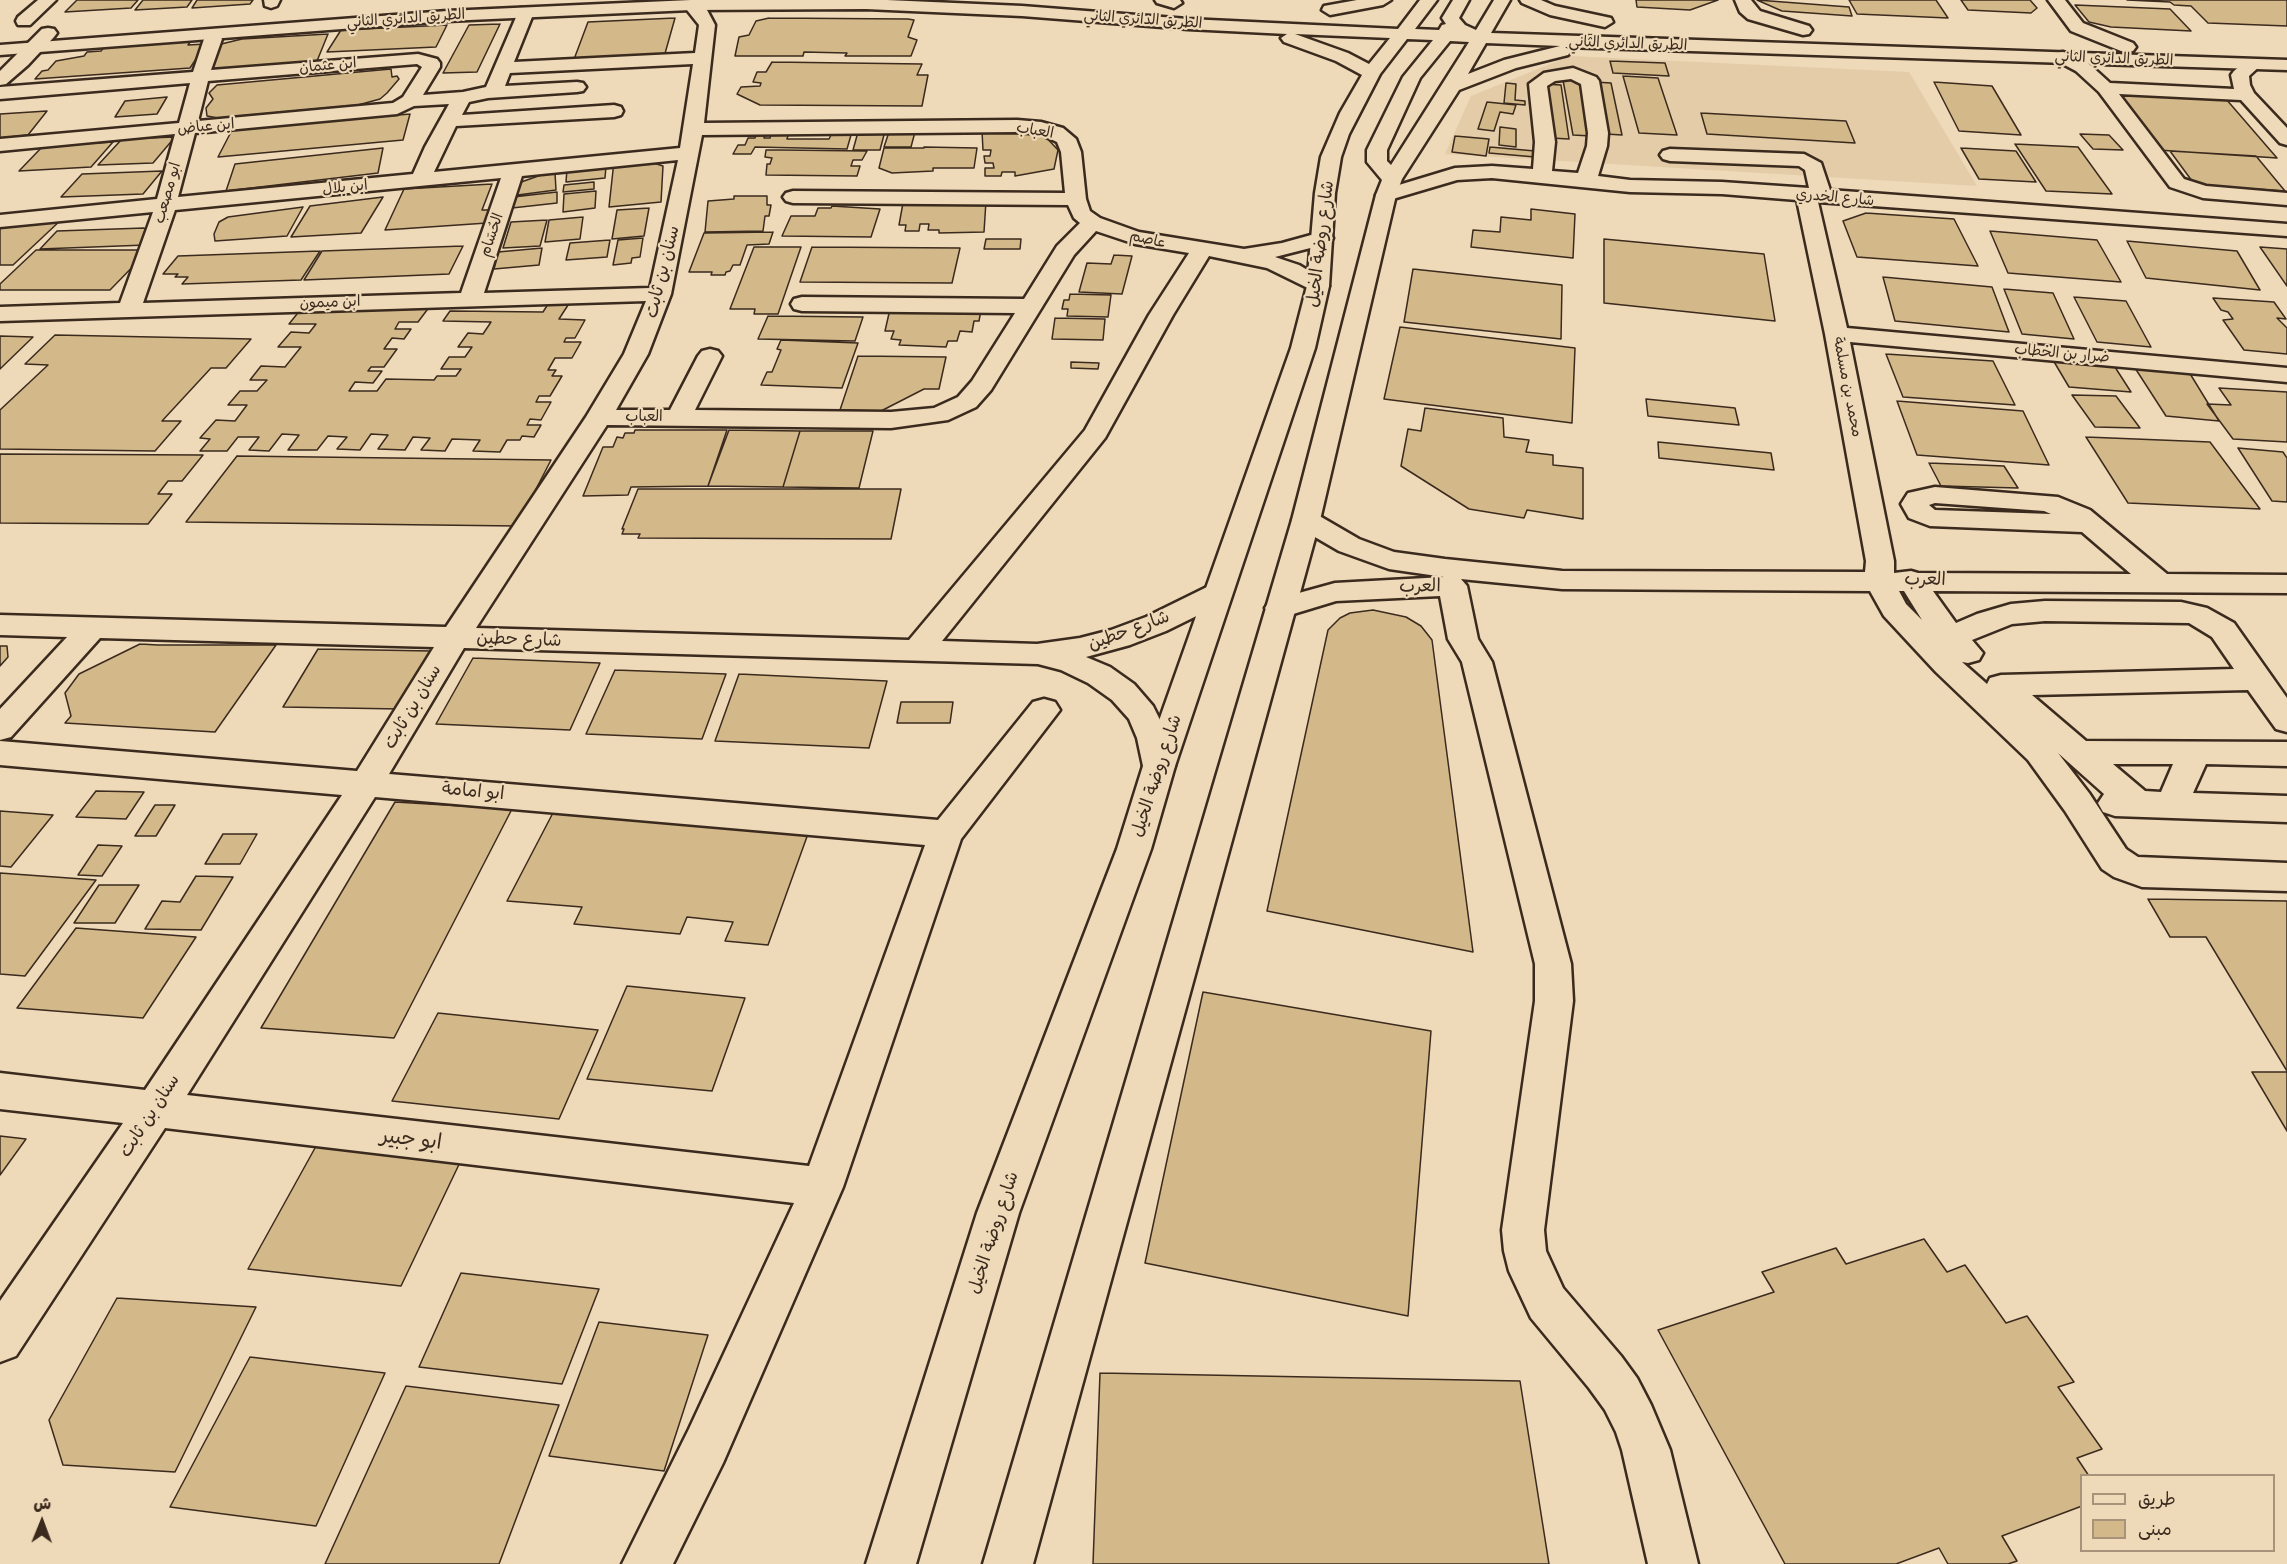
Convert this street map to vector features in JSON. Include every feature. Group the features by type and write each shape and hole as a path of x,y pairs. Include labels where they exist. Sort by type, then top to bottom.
{"street":[{"path":"7,41 48,0"},
{"name":"الطريق الدائري الثاني","path":"7,41 48,33 546,0"},
{"name":"الطريق الدائري الثاني","path":"1383,0 1324,10 1416,17 1450,26 1486,27 1601,43 2058,45 2287,52"},
{"path":"1389,187 1377,162 1377,150 1412,77 1450,26 1461,0"},
{"path":"1008,1564 1306,520 1389,187 1502,0"},
{"name":"الطريق الدائري الثاني","path":"1486,27 1522,18 1611,22 1550,10 1528,0"},
{"path":"1743,0 1746,8 1754,15 1809,31 1745,28"},
{"path":"2056,0 2077,27 2127,47"},
{"name":"الطريق الدائري الثاني","path":"1141,1 1196,4"},
{"path":"691,5 701,14 707,25 741,4"},
{"name":"الطريق الدائري الثاني","path":"7,41 33,49 526,12 741,4 918,5 1245,27 1416,17"},
{"path":"489,93 494,90 526,12"},
{"path":"1060,14 1416,17 1450,26"},
{"name":"شارع روضة الخيل","path":"891,1564 998,1213 1134,849 1159,766 1217,594 1303,348 1318,286 1325,194 1331,158 1349,113 1372,73 1416,17"},
{"name":"سنان بن ثابت","path":"0,1340 154,1111 367,783 454,639 598,417 636,354 660,294 690,153 707,25"},
{"path":"1245,27 1307,43 1342,57 1372,73"},
{"path":"1486,27 1878,43 1930,37"},
{"path":"2077,27 2058,45 2105,88 2173,179 2193,190 2287,199"},
{"path":"4,88 15,68 48,33"},
{"name":"الطريق الدائري الثاني","path":"1895,35 2058,45 2253,64 2287,65"},
{"name":"ابو مصعب","path":"129,311 166,205 200,78 213,39"},
{"path":"15,68 102,43"},
{"path":"1452,86 1521,61 1601,43"},
{"path":"503,68 703,58"},
{"name":"ابن عثمان","path":"4,88 200,78 418,59 431,63 431,67 410,101"},
{"path":"2253,64 2240,75 2241,85 2246,95 2287,140"},
{"path":"1542,176 1545,142 1538,84 1557,75 1573,73 1590,81 1598,133 1597,146 1586,180"},
{"path":"410,101 590,86"},
{"path":"2105,88 2246,95"},
{"path":"421,180 435,147 463,98"},
{"name":"ابن عياض","path":"0,145 388,110 402,107 410,101"},
{"path":"450,121 614,111"},
{"name":"العباب","path":"694,129 1017,126 1041,129 1056,132 1066,139 1071,152 1076,199"},
{"path":"1545,142 1597,146"},
{"name":"ابن بلال","path":"0,221 690,153"},
{"path":"1670,155 1739,156 1746,190"},
{"name":"محمد بن مسلمة","path":"1739,156 1797,159 1814,167 1814,196 1880,561 1879,580"},
{"name":"الحُسَام","path":"471,298 513,171"},
{"name":"شارع الخدري","path":"1389,187 1464,173 1542,176 1630,186 1685,186 1746,190 2287,230"},
{"path":"2193,190 2192,196 2215,225"},
{"path":"793,197 1076,199 1081,214 1093,222"},
{"name":"العباب","path":"598,417 891,420 939,415 967,402 982,385 1065,251 1093,222"},
{"name":"عاصم","path":"1093,222 1136,238 1235,254 1283,266 1318,286"},
{"name":"عاصم","path":"1235,254 1284,249 1322,238"},
{"path":"917,651 1095,433 1161,315 1202,250"},
{"name":"ابن ميمون","path":"0,314 660,294"},
{"path":"802,304 1031,306"},
{"name":"ضرار بن الخطاب","path":"1838,334 2287,375"},
{"path":"679,417 710,356"},
{"path":"2090,524 1930,518 1919,512 1915,504 1918,499 1935,495 2031,500 2061,507 2090,524 2160,583"},
{"name":"العرب","path":"1306,520 1349,545 1389,560 1562,580 1911,580 2287,584"},
{"name":"العرب","path":"1280,608 1306,598 1362,588 1526,584 1562,580"},
{"path":"1879,580 1894,609 1903,620 2039,752 2072,779 2137,804 2287,809"},
{"path":"1911,580 1939,624 2001,686 2072,779 2114,859 2142,873 2287,877"},
{"path":"1461,586 1481,638 1477,662 1553,964 1554,1001 1523,1230 1525,1251 1531,1271 1547,1303 1605,1372 1621,1394 1635,1421 1646,1450 1673,1564"},
{"name":"شارع حطين","path":"0,625 1037,654 1080,648 1119,638 1156,624 1217,594"},
{"path":"1952,637 1987,621 2011,614 2045,611 2181,612 2197,615 2223,630 2287,721"},
{"path":"0,729 93,627"},
{"name":"شارع حطين","path":"1037,654 1070,662 1099,675 1123,692 1142,714 1153,738 1159,766"},
{"path":"2001,686 2257,679"},
{"path":"647,1564 706,1446 822,1187 946,834 1044,710"},
{"path":"2072,779 2192,752 2287,754"},
{"path":"2171,805 2188,768 2192,752"},
{"name":"ابو امامة","path":"0,753 946,834"},
{"path":"2072,779 2097,788 2111,783 2137,804"},
{"name":"ابو جبير","path":"0,1091 154,1111 822,1187"}],"shaded area":[{"path":"1570,56 1909,72 1977,186 1445,154 1471,96"}],"building":[{"path":"77,0 138,0 131,8 65,12"},
{"path":"143,0 192,0 187,7 135,10"},
{"path":"197,0 253,0 250,4 192,8"},
{"path":"1636,0 1718,0 1690,10 1637,7"},
{"path":"1757,0 1849,7 1852,16 1782,11"},
{"path":"1849,0 1936,0 1948,18 1857,14"},
{"path":"1961,0 2030,0 2037,8 2031,13 1968,10"},
{"path":"2127,0 2287,0 2287,26 2208,23 2191,6 2174,5 2170,2"},
{"path":"2075,5 2170,9 2191,31 2111,27 2089,22"},
{"path":"675,18 664,57 573,62 588,22"},
{"path":"769,18 908,19 914,20 908,37 917,40 911,56 845,56 847,53 804,52 803,56 735,56 739,37 749,35 756,21"},
{"path":"500,24 477,72 443,73 469,25"},
{"path":"447,25 436,47 327,52 341,30"},
{"path":"328,34 317,61 207,70 217,45 242,39"},
{"path":"191,41 188,45 206,44 190,68 35,79 56,61 84,56 87,52 101,51 104,47"},
{"path":"1610,61 1665,63 1669,76 1613,73"},
{"path":"772,62 922,64 917,75 928,75 922,106 760,105 737,94 741,87 760,86 761,83 753,82 757,72 766,72"},
{"path":"391,69 392,77 397,76 399,79 387,93 380,99 358,105 218,118 207,116 206,108 213,99 209,93 217,85"},
{"path":"1623,76 1658,78 1677,135 1639,133"},
{"path":"1563,80 1579,81 1591,136 1573,135"},
{"path":"1595,82 1611,83 1622,135 1606,134"},
{"path":"1934,82 1992,86 2021,135 1959,131"},
{"path":"1506,83 1516,84 1515,100 1525,101 1525,105 1504,103"},
{"path":"1544,84 1561,85 1569,139 1551,138"},
{"path":"2115,92 2226,99 2277,158 2158,150"},
{"path":"167,97 157,114 115,117 125,101"},
{"path":"1487,102 1516,105 1513,114 1500,112 1494,131 1478,129"},
{"path":"47,111 28,135 0,138 0,114"},
{"path":"1701,113 1846,121 1855,143 1707,134"},
{"path":"410,114 403,140 218,157 232,130"},
{"path":"1500,127 1516,129 1516,147 1499,145"},
{"path":"758,130 767,130 764,138 770,138 772,132 789,132 787,139 829,139 831,135 851,135 847,149 755,147 751,154 733,154 738,145 745,145 748,138 755,138"},
{"path":"996,130 995,133 1042,133 1058,150 1054,169 1015,176 1015,172 1002,172 1001,176 985,176 985,168 994,168 993,163 985,163 984,156 990,156 991,150 983,150 982,131"},
{"path":"885,131 880,150 853,150 858,132"},
{"path":"889,132 915,132 911,147 884,147"},
{"path":"2080,134 2109,135 2123,150 2093,149"},
{"path":"1455,136 1489,139 1486,156 1452,152"},
{"path":"175,137 153,163 98,165 122,139"},
{"path":"113,142 91,167 19,171 43,146"},
{"path":"2015,144 2078,147 2112,194 2046,191"},
{"path":"1490,147 1535,151 1535,157 1489,153"},
{"path":"383,148 378,173 226,191 235,164"},
{"path":"884,148 977,148 974,168 933,168 933,171 892,173 879,168"},
{"path":"1961,148 2016,151 2036,182 1979,179"},
{"path":"766,150 867,151 862,160 853,160 851,166 860,166 857,176 766,175 767,164 770,164 772,158 765,157"},
{"path":"2170,151 2256,156 2285,191 2195,185"},
{"path":"641,159 663,166 661,202 609,207 614,161"},
{"path":"606,166 605,178 566,182 567,169"},
{"path":"162,171 143,194 61,197 82,174"},
{"path":"555,173 556,190 510,196 510,186 541,175"},
{"path":"594,182 594,189 563,192 564,185"},
{"path":"492,184 482,210 493,210 487,223 385,230 404,189"},
{"path":"596,191 595,208 563,212 564,194"},
{"path":"557,192 557,203 512,208 513,197"},
{"path":"734,196 767,196 767,205 771,205 769,216 765,216 763,231 705,232 708,201 734,199"},
{"path":"383,197 361,233 291,237 310,206"},
{"path":"986,201 984,232 939,233 939,230 928,230 929,224 920,224 919,231 905,231 906,225 899,225 903,203"},
{"path":"832,206 880,209 871,237 782,236 791,216 815,216 818,208 831,208"},
{"path":"303,207 287,236 215,241 214,234 219,222 228,217"},
{"path":"649,208 644,236 612,239 617,210"},
{"path":"1531,209 1575,214 1573,258 1471,247 1473,230 1500,232 1501,217 1531,220"},
{"path":"1866,213 1954,219 1978,266 1857,257 1843,221"},
{"path":"583,217 580,239 545,242 549,220"},
{"path":"62,219 13,265 0,265 0,223"},
{"path":"547,220 540,246 503,248 511,222"},
{"path":"144,228 153,236 146,245 40,249 57,231"},
{"path":"1990,231 2097,240 2121,282 2008,273"},
{"path":"773,232 769,244 747,245 740,265 733,265 725,275 711,275 712,272 689,272 704,233"},
{"path":"643,238 640,257 632,258 631,263 613,265 618,240"},
{"path":"986,239 1021,239 1020,249 984,249"},
{"path":"1604,239 1764,254 1775,321 1604,303"},
{"path":"610,240 607,257 566,260 570,243"},
{"path":"2127,241 2237,251 2260,290 2146,278"},
{"path":"463,246 449,274 304,280 322,251"},
{"path":"754,247 801,247 778,314 754,314 755,309 730,309"},
{"path":"812,247 960,248 952,283 800,282"},
{"path":"2260,247 2287,249 2287,286"},
{"path":"542,248 539,265 494,269 498,252"},
{"path":"36,250 149,250 110,290 0,290 0,284"},
{"path":"320,251 301,280 182,284 188,277 163,274 178,256"},
{"path":"1114,255 1132,256 1122,294 1079,292 1087,263 1111,264"},
{"path":"1413,269 1562,285 1561,339 1404,322"},
{"path":"1883,277 1992,287 2009,332 1895,321"},
{"path":"2004,289 2053,293 2074,339 2022,334"},
{"path":"1070,294 1111,295 1108,317 1067,316 1068,309 1062,309 1064,300 1069,300"},
{"path":"2074,297 2126,301 2151,347 2097,342"},
{"path":"2213,298 2274,302 2286,319 2277,318 2287,328 2287,354 2244,350 2223,320 2233,319 2228,312 2221,310"},
{"path":"550,301 570,302 559,319 585,320 575,338 566,338 564,342 581,342 572,358 555,358 548,370 556,370 552,376 562,376 550,396 539,396 536,402 551,402 541,420 530,419 527,425 541,425 534,437 522,436 520,440 507,440 500,452 473,451 480,440 452,439 445,451 421,450 430,438 413,437 405,450 378,449 388,435 371,434 360,450 337,449 347,437 328,436 317,450 288,450 299,435 282,434 269,451 249,450 259,437 238,437 227,451 200,451 210,439 200,438 216,420 235,421 247,405 228,405 240,391 257,391 267,380 250,380 261,366 285,367 301,347 278,347 291,332 309,333 316,324 289,324 301,309 363,311 367,305 430,306 418,322 399,322 395,329 411,329 404,339 392,338 384,349 397,349 384,367 371,367 368,371 382,371 373,383 355,382 349,391 377,391 386,379 434,380 437,376 456,376 461,369 441,369 449,357 465,357 472,347 458,347 468,333 483,334 491,322 443,321 450,311 543,312"},
{"path":"890,309 981,310 979,321 974,321 972,332 960,331 957,341 948,341 946,347 899,345 901,340 891,339 894,331 885,331"},
{"path":"768,316 863,317 855,341 758,339"},
{"path":"1055,318 1105,319 1103,340 1052,339"},
{"path":"1400,327 1575,348 1572,423 1384,399"},
{"path":"55,335 251,339 226,368 211,368 162,421 181,421 155,451 0,449 0,410 48,365 25,364"},
{"path":"0,336 33,337 0,369"},
{"path":"781,340 858,343 842,388 761,385 767,372 772,372 781,350 777,349"},
{"path":"1886,354 1993,361 2015,405 1903,397"},
{"path":"858,356 946,357 939,389 924,389 881,411 840,410"},
{"path":"2053,360 2113,364 2131,392 2069,387"},
{"path":"1071,362 1099,363 1098,369 1071,368"},
{"path":"2135,368 2189,372 2219,421 2166,416"},
{"path":"2219,388 2287,392 2287,442 2233,439 2207,404 2231,405"},
{"path":"2072,395 2116,396 2140,428 2095,427"},
{"path":"1646,399 1735,408 1739,425 1648,416"},
{"path":"1897,401 2023,411 2049,465 1917,455"},
{"path":"1425,408 1503,418 1504,437 1529,440 1526,452 1553,455 1553,465 1583,468 1583,519 1527,510 1524,518 1469,509 1401,466 1408,429 1421,431"},
{"path":"635,430 727,430 708,486 631,487 628,495 583,496 603,447 613,447 617,437 623,438 625,433 634,433"},
{"path":"729,430 800,431 783,487 708,486"},
{"path":"800,431 873,431 859,488 783,487"},
{"path":"2086,437 2210,442 2260,509 2128,503"},
{"path":"1658,442 1771,453 1774,470 1659,458"},
{"path":"2238,448 2283,452 2287,458 2287,502 2272,501"},
{"path":"0,454 203,455 182,481 168,481 158,494 172,494 148,524 0,523"},
{"path":"237,456 551,460 517,526 186,522"},
{"path":"1929,463 2004,466 2018,488 1941,486"},
{"path":"638,489 901,489 891,539 638,538 640,534 622,534 624,529 622,529"},
{"path":"1373,610 1406,617 1421,626 1432,640 1473,952 1267,911 1328,630 1340,618 1350,613"},
{"path":"140,644 276,645 215,732 65,723 71,716 65,693 79,674"},
{"path":"0,646 7,646 8,657 0,666"},
{"path":"318,649 432,651 400,709 283,707"},
{"path":"473,658 600,663 570,730 436,724"},
{"path":"615,670 726,674 702,739 586,734"},
{"path":"739,674 887,681 869,748 715,741"},
{"path":"901,702 953,702 950,723 897,723"},
{"path":"96,791 144,792 126,819 76,817"},
{"path":"395,802 512,809 394,1038 261,1028"},
{"path":"155,805 175,805 156,836 135,836"},
{"path":"555,809 809,831 768,945 725,941 733,922 687,917 680,934 574,924 582,907 507,901"},
{"path":"0,811 53,815 11,867 0,866"},
{"path":"223,834 257,834 240,864 205,864"},
{"path":"98,845 122,846 102,876 78,875"},
{"path":"0,873 96,880 25,976 0,974"},
{"path":"196,876 233,877 201,930 145,929 162,901 180,902"},
{"path":"99,885 139,885 115,923 74,923"},
{"path":"2148,899 2287,901 2287,1071 2206,937 2170,937"},
{"path":"76,928 196,937 143,1018 17,1008"},
{"path":"627,986 745,998 712,1091 587,1079"},
{"path":"1203,992 1431,1031 1408,1316 1145,1263"},
{"path":"438,1013 598,1030 559,1119 392,1101"},
{"path":"2252,1072 2287,1072 2287,1131"},
{"path":"0,1136 26,1139 0,1175"},
{"path":"320,1139 464,1154 401,1286 248,1269"},
{"path":"1924,1239 1947,1272 1965,1265 2006,1323 2027,1316 2074,1382 2058,1387 2102,1449 2077,1458 2088,1474 2080,1474 2080,1507 2002,1536 2017,1561 2008,1564 1948,1564 1939,1548 1896,1564 1785,1564 1658,1330 1774,1292 1762,1272 1836,1248 1846,1264"},
{"path":"461,1273 599,1289 562,1384 419,1367"},
{"path":"117,1298 256,1307 175,1472 63,1465 49,1420"},
{"path":"599,1322 708,1335 664,1471 549,1456"},
{"path":"250,1357 385,1373 316,1526 170,1507"},
{"path":"1100,1373 1520,1381 1549,1564 1093,1564"},
{"path":"406,1386 559,1405 499,1564 325,1564"}]}
